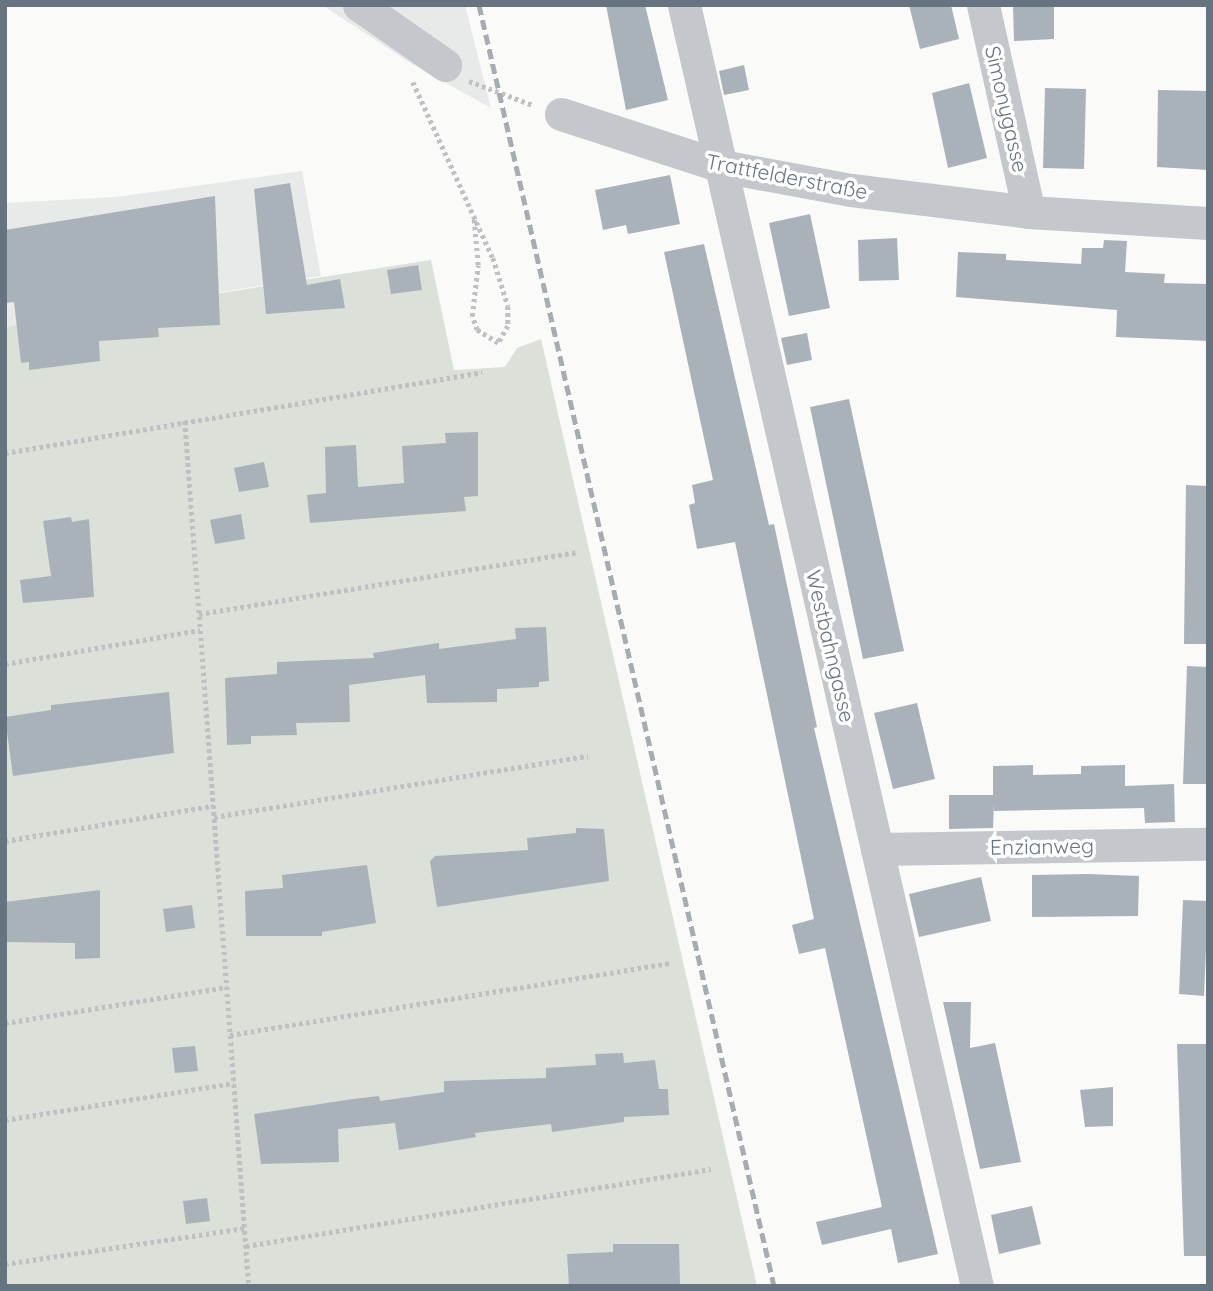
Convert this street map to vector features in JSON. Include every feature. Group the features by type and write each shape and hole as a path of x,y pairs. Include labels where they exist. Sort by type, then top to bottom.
{"street":[{"path":"359,5 445,65"},
{"name":"Westbahngasse","path":"684,5 977,1286"},
{"name":"Simonygasse","path":"983,5 1029,212"},
{"name":"Trattfelderstraße","path":"561,114 721,166 851,190 1029,212 1208,223"},
{"name":"Enzianweg","path":"877,849 1208,844"}],"path":[{"path":"413,43 408,57 413,83 474,219 509,306 508,326 498,344 477,330 472,316 478,265 474,219"},
{"path":"445,65 471,82 561,114"},
{"path":"5,453 482,372"},
{"path":"184,421 250,1286"},
{"path":"199,614 576,551"},
{"path":"5,664 200,630"},
{"path":"214,817 588,756"},
{"path":"5,841 213,806"},
{"path":"230,1035 670,963"},
{"path":"5,1023 227,987"},
{"path":"5,1120 234,1083"},
{"path":"246,1247 711,1169"},
{"path":"5,1264 245,1228"}],"shaded area":[{"path":"322,5 465,5 491,108 412,64"},
{"path":"302,171 321,276 5,327 5,203 116,197"},
{"path":"431,260 454,370 505,367 517,348 541,339 757,1286 5,1286 5,327"}],"building":[{"path":"606,5 645,5 668,100 626,110"},
{"path":"909,5 951,5 959,39 920,49"},
{"path":"1013,5 1054,5 1054,39 1014,41"},
{"path":"744,65 749,90 724,95 719,71"},
{"path":"969,83 987,158 948,168 932,93"},
{"path":"1045,88 1086,89 1084,169 1043,168"},
{"path":"1158,90 1208,91 1208,170 1157,167"},
{"path":"670,175 680,224 628,234 626,225 603,230 595,190"},
{"path":"290,183 307,285 340,279 345,308 266,314 254,189"},
{"path":"215,196 220,325 158,328 159,337 99,341 100,361 29,370 29,362 21,363 14,302 5,303 5,230"},
{"path":"810,214 830,308 789,316 769,223"},
{"path":"897,238 899,280 859,281 858,240"},
{"path":"1104,240 1127,241 1125,272 1165,274 1164,283 1208,284 1208,341 1116,337 1117,310 956,297 958,252 1006,254 1006,260 1081,264 1082,248 1103,248"},
{"path":"704,244 769,525 774,524 817,727 814,728 938,1254 898,1263 891,1229 822,1245 816,1222 882,1207 825,948 799,954 792,925 814,919 735,542 697,549 689,505 695,503 692,485 713,480 664,252"},
{"path":"418,265 422,290 391,294 387,270"},
{"path":"807,333 812,360 787,365 781,338"},
{"path":"849,399 904,651 863,659 810,407"},
{"path":"478,432 478,496 464,497 466,511 310,523 307,495 326,493 325,447 356,445 358,487 404,483 402,446 446,443 445,433"},
{"path":"264,462 269,487 239,492 234,468"},
{"path":"1186,485 1208,486 1208,644 1184,644"},
{"path":"241,514 245,539 215,544 210,520"},
{"path":"71,517 72,522 89,519 94,597 23,603 20,580 51,576 43,521"},
{"path":"546,627 549,681 539,682 539,687 497,689 497,702 427,703 425,675 349,685 350,722 296,723 297,735 251,736 251,744 227,745 225,678 277,674 277,662 374,658 373,653 439,643 439,649 516,639 515,628"},
{"path":"1187,666 1208,667 1208,784 1183,784"},
{"path":"169,692 174,753 13,776 5,717 51,710 51,705"},
{"path":"917,703 935,779 893,789 874,713"},
{"path":"1033,765 1033,775 1081,774 1081,766 1125,765 1125,786 1174,784 1175,822 1145,823 1144,808 994,811 994,803 993,828 949,829 949,795 993,795 993,766"},
{"path":"576,828 604,829 609,881 437,907 430,861 435,856 528,850 527,838 576,833"},
{"path":"367,865 376,923 322,932 322,936 246,936 245,891 283,888 282,875"},
{"path":"1032,875 1139,876 1138,916 1032,917"},
{"path":"981,877 991,921 919,937 909,894"},
{"path":"100,890 100,958 75,959 75,943 5,942 5,902"},
{"path":"1183,900 1208,901 1204,996 1179,994"},
{"path":"192,905 195,928 166,932 163,909"},
{"path":"943,1002 971,1002 970,1048 995,1043 1021,1162 980,1169"},
{"path":"1177,1044 1208,1044 1208,1256 1184,1256"},
{"path":"195,1046 198,1071 175,1073 172,1048"},
{"path":"623,1053 624,1063 655,1060 659,1089 668,1089 669,1115 624,1117 624,1122 552,1132 551,1124 475,1133 476,1137 399,1150 395,1123 338,1129 339,1162 261,1164 254,1114 353,1099 379,1096 380,1101 444,1092 444,1081 546,1078 546,1068 596,1065 595,1054"},
{"path":"1113,1087 1113,1126 1085,1127 1080,1090"},
{"path":"207,1198 210,1221 186,1224 183,1201"},
{"path":"1032,1206 1041,1244 999,1254 991,1215"},
{"path":"613,1244 679,1244 680,1286 569,1286 567,1254 613,1252"}],"railway":[{"path":"479,5 774,1286"}]}
